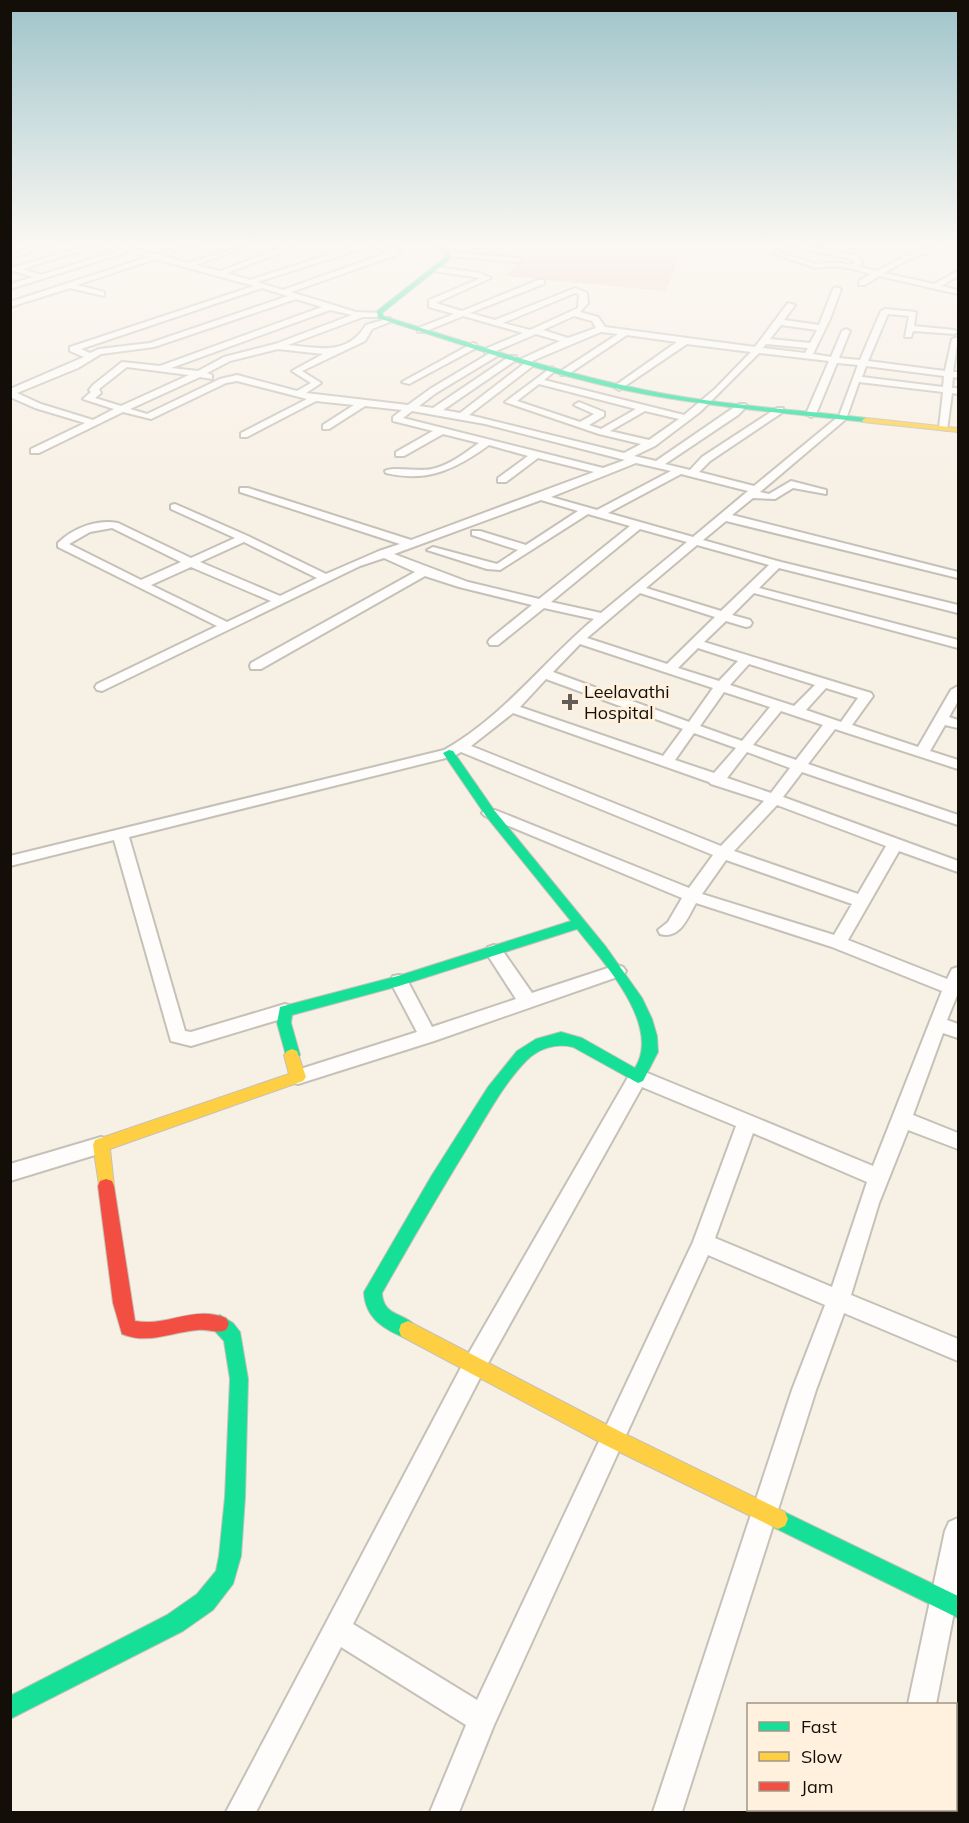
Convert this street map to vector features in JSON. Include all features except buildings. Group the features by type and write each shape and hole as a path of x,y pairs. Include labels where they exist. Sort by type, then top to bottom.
{"street":[{"path":"103,362 85,358 73,349 137,329"},
{"path":"10,393 85,358 118,348 151,345 200,329"},
{"path":"164,368 269,329"},
{"path":"35,451 199,374 323,329"},
{"path":"298,394 317,383 296,371 331,352 363,339 368,329"},
{"path":"521,329 568,341"},
{"path":"540,329 492,352 396,418 605,472"},
{"path":"600,329 807,358 955,375"},
{"path":"435,411 523,361 600,329"},
{"path":"102,687 324,578 383,553 605,472 652,444 685,418 757,351 773,329"},
{"path":"807,358 820,329"},
{"path":"10,861 454,750 511,708 579,639 843,417 849,396 878,329"},
{"path":"910,329 910,332 956,340 955,375 948,389 944,428"},
{"path":"421,330 619,387 742,406 958,430"},
{"path":"811,414 846,331"},
{"path":"497,412 537,381 588,358 624,334"},
{"path":"183,335 239,359"},
{"path":"619,387 685,341"},
{"path":"765,341 813,346"},
{"path":"278,346 331,352"},
{"path":"406,381 473,346"},
{"path":"555,347 566,351"},
{"path":"577,354 588,358"},
{"path":"462,416 523,361"},
{"path":"114,363 164,368 224,381"},
{"path":"125,364 96,387 94,390 96,393 88,399 148,417 224,381 242,379 315,398 462,416 497,412 553,416 602,432 652,444"},
{"path":"858,379 958,391"},
{"path":"537,381 685,418"},
{"path":"10,393 38,406 94,423"},
{"path":"553,416 596,397"},
{"path":"244,435 315,398"},
{"path":"326,428 364,403"},
{"path":"579,405 601,414 581,425"},
{"path":"657,465 742,406"},
{"path":"602,432 642,409"},
{"path":"691,475 706,459 780,410"},
{"path":"497,412 631,458 771,497 791,484 822,492"},
{"path":"400,454 441,431"},
{"path":"390,471 428,475 457,463 487,442"},
{"path":"502,480 537,454"},
{"path":"597,514 679,471"},
{"path":"244,490 411,544"},
{"path":"541,497 695,542 958,609"},
{"path":"175,507 324,578"},
{"path":"433,550 495,567 505,565 585,511"},
{"path":"724,517 958,575"},
{"path":"226,626 64,548 62,545 103,524 114,525 190,562 279,600"},
{"path":"494,642 637,526"},
{"path":"476,533 527,549"},
{"path":"141,585 244,538"},
{"path":"383,553 424,572 460,584 605,618"},
{"path":"669,669 777,564"},
{"path":"256,666 424,572"},
{"path":"751,589 958,644"},
{"path":"639,590 746,623"},
{"path":"579,639 958,765"},
{"path":"666,930 674,926 723,853 774,799 798,766 866,696 694,643"},
{"path":"665,763 722,686 745,660"},
{"path":"545,674 743,747 958,820"},
{"path":"797,711 823,684"},
{"path":"922,753 958,690"},
{"path":"716,781 779,705"},
{"path":"511,708 716,781 774,799 958,867"},
{"path":"941,719 958,724"},
{"path":"241,1812 474,1366 638,1077 650,1051 642,1013 617,971 490,813 454,750"},
{"path":"454,750 723,853 862,902"},
{"path":"490,813 692,896 955,981 878,1178 846,1270 839,1298 804,1390 766,1515 668,1812"},
{"path":"120,834 177,1036 190,1039 399,981 580,923"},
{"path":"838,943 895,844"},
{"path":"494,951 528,1002"},
{"path":"10,1173 176,1121 298,1077 428,1036 617,971"},
{"path":"399,981 428,1036"},
{"path":"285,1011 284,1023 298,1077"},
{"path":"938,1023 958,1031"},
{"path":"878,1178 638,1077 577,1042 561,1038 541,1043 522,1055 494,1091 438,1180 373,1292 371,1303 375,1311 386,1319 612,1438 766,1515 951,1603"},
{"path":"902,1119 958,1141"},
{"path":"445,1812 482,1719 703,1243 747,1122"},
{"path":"10,1708 174,1624 211,1596 225,1576 230,1552 236,1484 238,1376 236,1348 227,1329 216,1322 147,1333 134,1332 128,1328 122,1304 101,1145"},
{"path":"703,1243 839,1298 958,1350"},
{"path":"922,1703 951,1603 958,1531"},
{"path":"336,1629 482,1719"}],"traffic: fast":[{"path":"419,329 557,371 648,393 866,420"},
{"path":"292,1055 284,1023 285,1011 399,981 580,923 490,813 449,753"},
{"path":"408,1330 378,1312 373,1300 373,1292 438,1180 494,1091 522,1055 541,1043 561,1038 577,1042 638,1077 648,1059 650,1036 637,1002 614,966 580,923"},
{"path":"10,1708 175,1623 205,1602 225,1576 230,1556 235,1497 239,1379 233,1338 220,1324"},
{"path":"778,1519 958,1607"}],"traffic: slow":[{"path":"866,420 958,430"},
{"path":"106,1186 101,1145 298,1077 292,1055"},
{"path":"408,1330 612,1438 778,1519"}],"traffic: jam":[{"path":"106,1186 122,1303 128,1328 152,1330 198,1321 220,1324"}],"place":[{"name":"Leelavathi Hospital","path":"570,702"}]}
